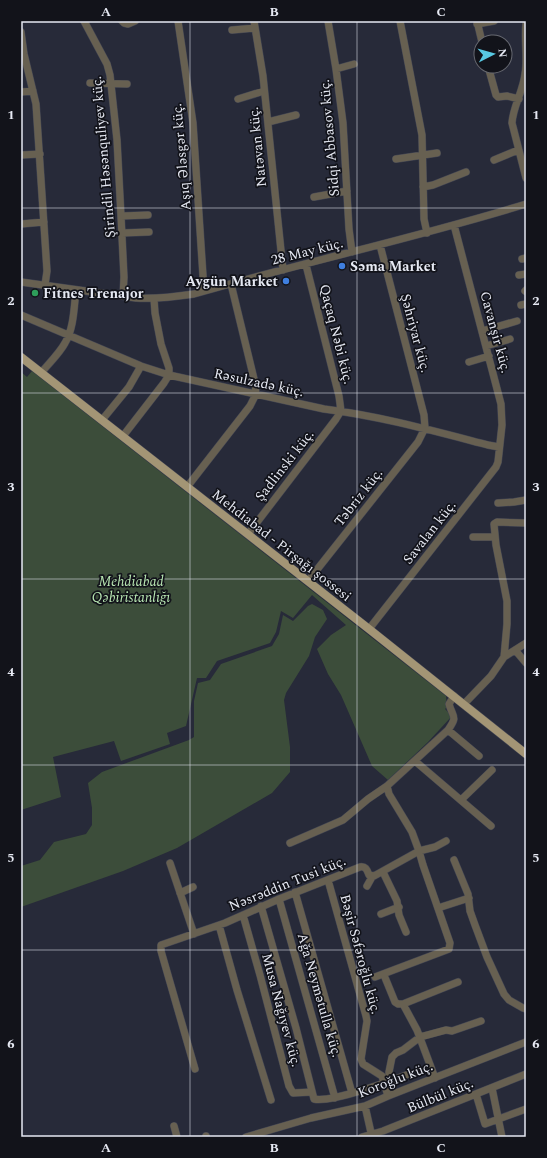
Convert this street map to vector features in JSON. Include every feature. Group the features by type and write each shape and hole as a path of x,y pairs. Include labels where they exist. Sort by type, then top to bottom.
{"main road":[{"name":"Mehdiabad - Pirşağı şossesi","path":"21,357 308,581 526,754"}],"street":[{"name":"Şirindil Həsənquliyev küç.","path":"84,21 107,64 110,75 117,140 124,277 123,296"},
{"path":"122,21 128,24 135,21"},
{"name":"Aşıq Ələsgər küç.","path":"178,21 193,123 204,291"},
{"name":"Sidqi Abbasov küç.","path":"328,21 343,123 349,229 352,252"},
{"path":"400,21 422,135 424,219 427,233"},
{"path":"480,34 477,23 494,21"},
{"path":"232,30 254,24"},
{"name":"Natəvan küç.","path":"254,24 268,122 283,270"},
{"path":"526,24 526,67 524,83 514,110 512,123 526,178"},
{"path":"21,32 22,54 36,104 47,271 44,286"},
{"path":"336,69 354,64"},
{"path":"490,74 496,95 498,97 507,96 519,99"},
{"path":"90,83 127,84"},
{"path":"21,92 33,91"},
{"path":"238,98 264,91"},
{"path":"268,122 296,115"},
{"path":"494,160 518,150"},
{"path":"396,159 437,153"},
{"path":"21,155 40,154"},
{"path":"423,187 433,185 466,172"},
{"path":"314,197 347,191"},
{"name":"28 May küç.","path":"21,282 154,299 176,297 427,233 526,204"},
{"path":"121,216 148,214"},
{"path":"21,224 44,222"},
{"name":"Cavanşir küç.","path":"454,225 501,404 502,425 499,447"},
{"path":"122,233 149,232"},
{"name":"Şəhriyar küç.","path":"380,245 424,415 425,428"},
{"name":"Qaçaq Nəbi küç.","path":"306,265 339,396 341,411"},
{"path":"187,487 250,406 256,394 255,383 230,284"},
{"path":"41,373 65,343 69,335 72,324 76,290"},
{"path":"123,436 169,375 169,368 161,344 155,314 154,299"},
{"name":"Rəsulzadə küç.","path":"21,315 140,366 169,375 324,409 425,428 499,447"},
{"path":"482,331 518,320"},
{"path":"486,346 510,339"},
{"path":"469,362 489,356"},
{"path":"102,420 129,387 140,366"},
{"name":"Şadlinski küç.","path":"248,534 341,411"},
{"name":"Təbriz küç.","path":"308,581 418,442 425,428"},
{"name":"Savalan küç.","path":"369,629 496,467 498,462 499,447"},
{"path":"498,503 519,502 526,500"},
{"path":"504,657 507,624 507,601 494,537 494,524 495,522 526,523"},
{"path":"473,537 494,537"},
{"path":"464,704 490,676 504,657 526,643"},
{"path":"515,650 526,663"},
{"path":"290,843 343,820 368,799 387,786 448,730 455,719 449,704 454,696"},
{"path":"448,730 479,756"},
{"path":"414,761 492,826"},
{"path":"462,800 492,770"},
{"path":"375,978 449,949 450,943 412,832 389,794 387,786"},
{"path":"367,886 372,877 414,853 435,847 446,841"},
{"path":"454,860 466,887 470,911 475,926 504,994 510,1000 526,1009"},
{"path":"170,864 194,934"},
{"name":"Nəsrəddin Tusi küç.","path":"195,1069 160,946 219,925 261,906 362,866 367,868 369,875 372,877"},
{"path":"383,872 397,901 399,915 406,932"},
{"name":"Bəşir Səfəroğlu küç.","path":"328,880 367,1021 361,1059 364,1064 382,1076 387,1082"},
{"path":"180,893 193,887"},
{"path":"295,892 352,1093"},
{"path":"438,908 469,898"},
{"name":"Ağa Neymətulla küç.","path":"279,899 335,1098"},
{"path":"261,906 296,1028 312,1097 316,1100 335,1098 410,1074"},
{"path":"381,914 398,908"},
{"name":"Musa Nağıyev küç.","path":"242,915 260,975 289,1086 293,1093 312,1092"},
{"path":"219,925 237,990 271,1100"},
{"path":"384,974 398,1004 403,1004 458,982"},
{"path":"403,1004 420,1037 435,1078"},
{"path":"388,1096 387,1082 392,1057 396,1053 403,1050 420,1037 446,1030 452,1031 481,1021"},
{"name":"Koroğlu küç.","path":"246,1137 311,1118 365,1106 526,1042"},
{"name":"Bülbül küç.","path":"362,1137 372,1136 526,1074"},
{"path":"492,1088 502,1137"},
{"path":"476,1094 485,1124 526,1109"},
{"path":"365,1106 372,1136"},
{"path":"174,1126 177,1137"}],"green space":[{"name":"Mehdiabad Qəbiristanlığı","path":"32,371 446,696 447,707 445,709 452,716 428,742 388,780 372,766 341,695 328,674 317,649 331,635 346,625 312,595 293,618 281,611 276,632 270,643 217,661 206,678 197,678 186,726 167,733 170,744 121,761 114,741 53,757 61,797 21,810 21,372 27,377"},
{"path":"312,604 323,610 327,619 315,637 309,656 286,693 284,700 290,747 290,772 272,793 177,848 123,871 21,907 21,866 40,860 54,842 86,834 92,825 92,808 88,783 102,772 194,737 194,701 198,683 210,680 221,664 272,646 279,634 283,615 293,621"}],"place":[{"name":"Səma Market","path":"342,266"},
{"name":"Aygün Market","path":"286,281"},
{"name":"Fitnes Trenajor","path":"35,293"}]}
